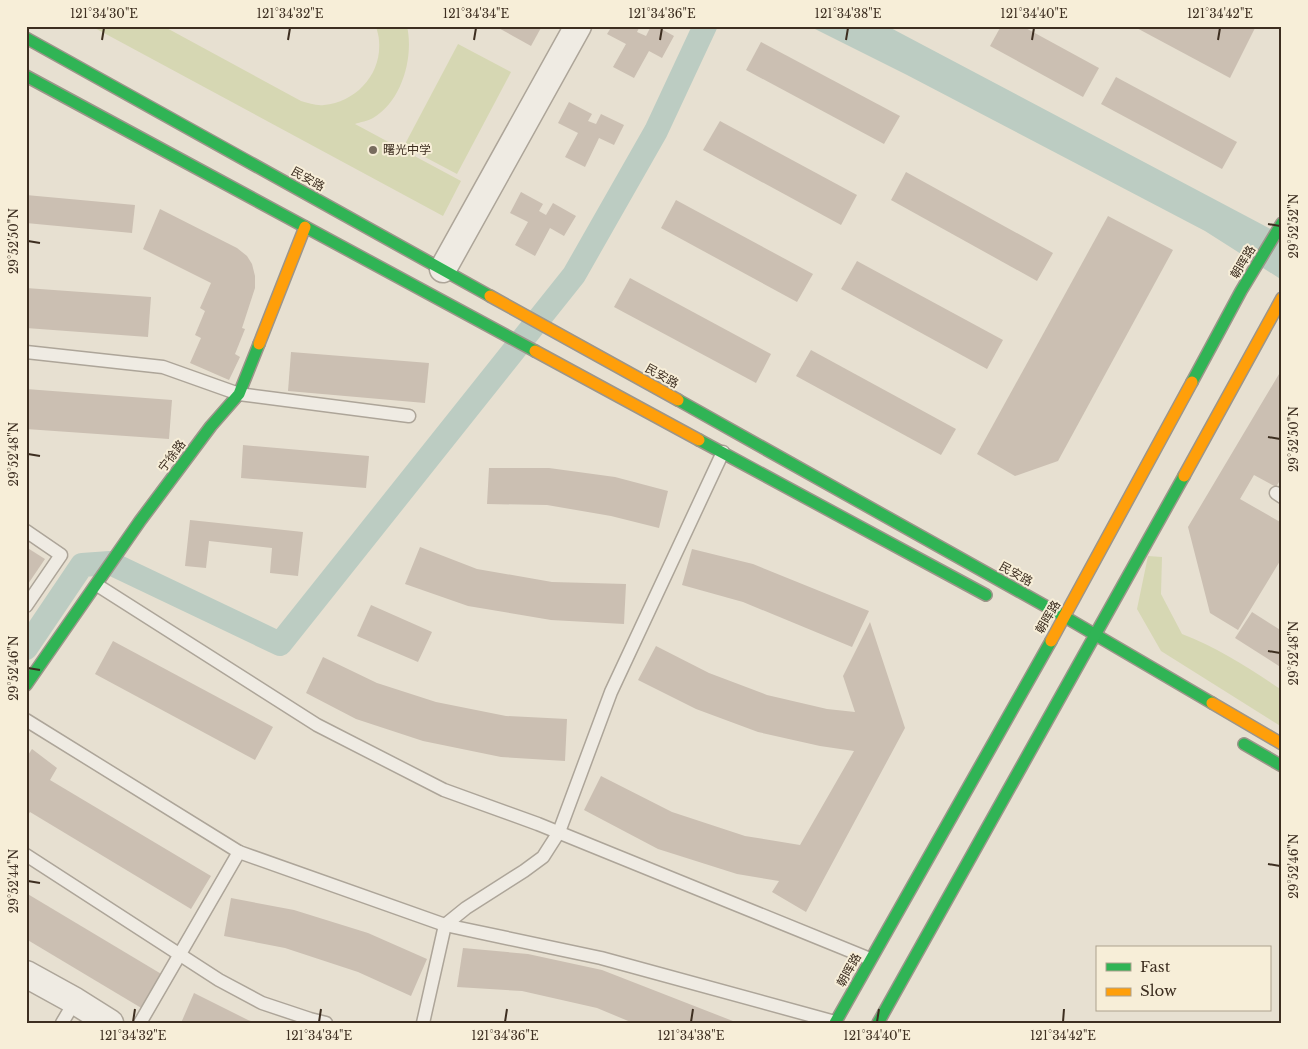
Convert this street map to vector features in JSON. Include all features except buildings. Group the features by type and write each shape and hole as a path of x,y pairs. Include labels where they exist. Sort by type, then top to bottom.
{"main road":[{"name":"民安路","path":"26,38 1064,617 1282,744"},
{"path":"26,76 994,599"},
{"name":"朝晖路","path":"835,1023 1064,617 1241,290 1282,223"},
{"name":"宁徐路","path":"26,685 140,521 211,426 239,394 305,227"},
{"path":"878,1023 1280,302"},
{"path":"1231,736 1282,766"}],"street":[{"path":"443,269 578,26"},
{"path":"26,974 110,1023"}],"lane":[{"path":"26,352 163,367 239,394 409,416"},
{"path":"423,1023 445,926 466,908 543,857 559,832 610,692 722,452"},
{"path":"26,531 61,555 26,606"},
{"path":"100,581 317,725 444,790 559,832 870,959"},
{"path":"26,720 239,852 445,926 601,958 835,1023"},
{"path":"140,1023 239,852"},
{"path":"26,855 219,980 262,1003 326,1023"},
{"path":"62,1023 75,1001"}],"green space":[{"path":"91,26 163,26 301,101 321,105 336,103 347,98 365,84 376,64 379,53 379,39 376,26 407,26 409,51 404,77 398,90 392,101 383,110 371,119 355,124 461,181 443,216"},
{"path":"458,44 511,72 457,174 404,146"},
{"path":"1148,556 1162,557 1161,594 1182,634 1246,666 1282,690 1282,727 1161,651 1137,609"}],"shaded area":[{"path":"809,26 887,26 1282,235 1282,280 1205,231 907,75"}],"waterway":[{"path":"26,648 82,565 110,563 280,644 574,275 656,131 705,26"}],"traffic: fast":[{"path":"26,38 490,296"},
{"path":"26,76 535,351"},
{"path":"1192,382 1241,291 1282,223"},
{"path":"26,685 140,521 211,426 239,394 259,344"},
{"path":"678,400 1065,617 1212,703"},
{"path":"699,440 986,595"},
{"path":"878,1023 1184,476"},
{"path":"835,1023 1051,641"},
{"path":"1244,744 1282,766"}],"traffic: slow":[{"path":"259,344 305,227"},
{"path":"490,296 678,400"},
{"path":"1184,476 1282,298"},
{"path":"535,351 699,440"},
{"path":"1051,641 1192,382"},
{"path":"1212,703 1282,744"}],"place":[{"name":"曙光中学","path":"373,150"}]}
